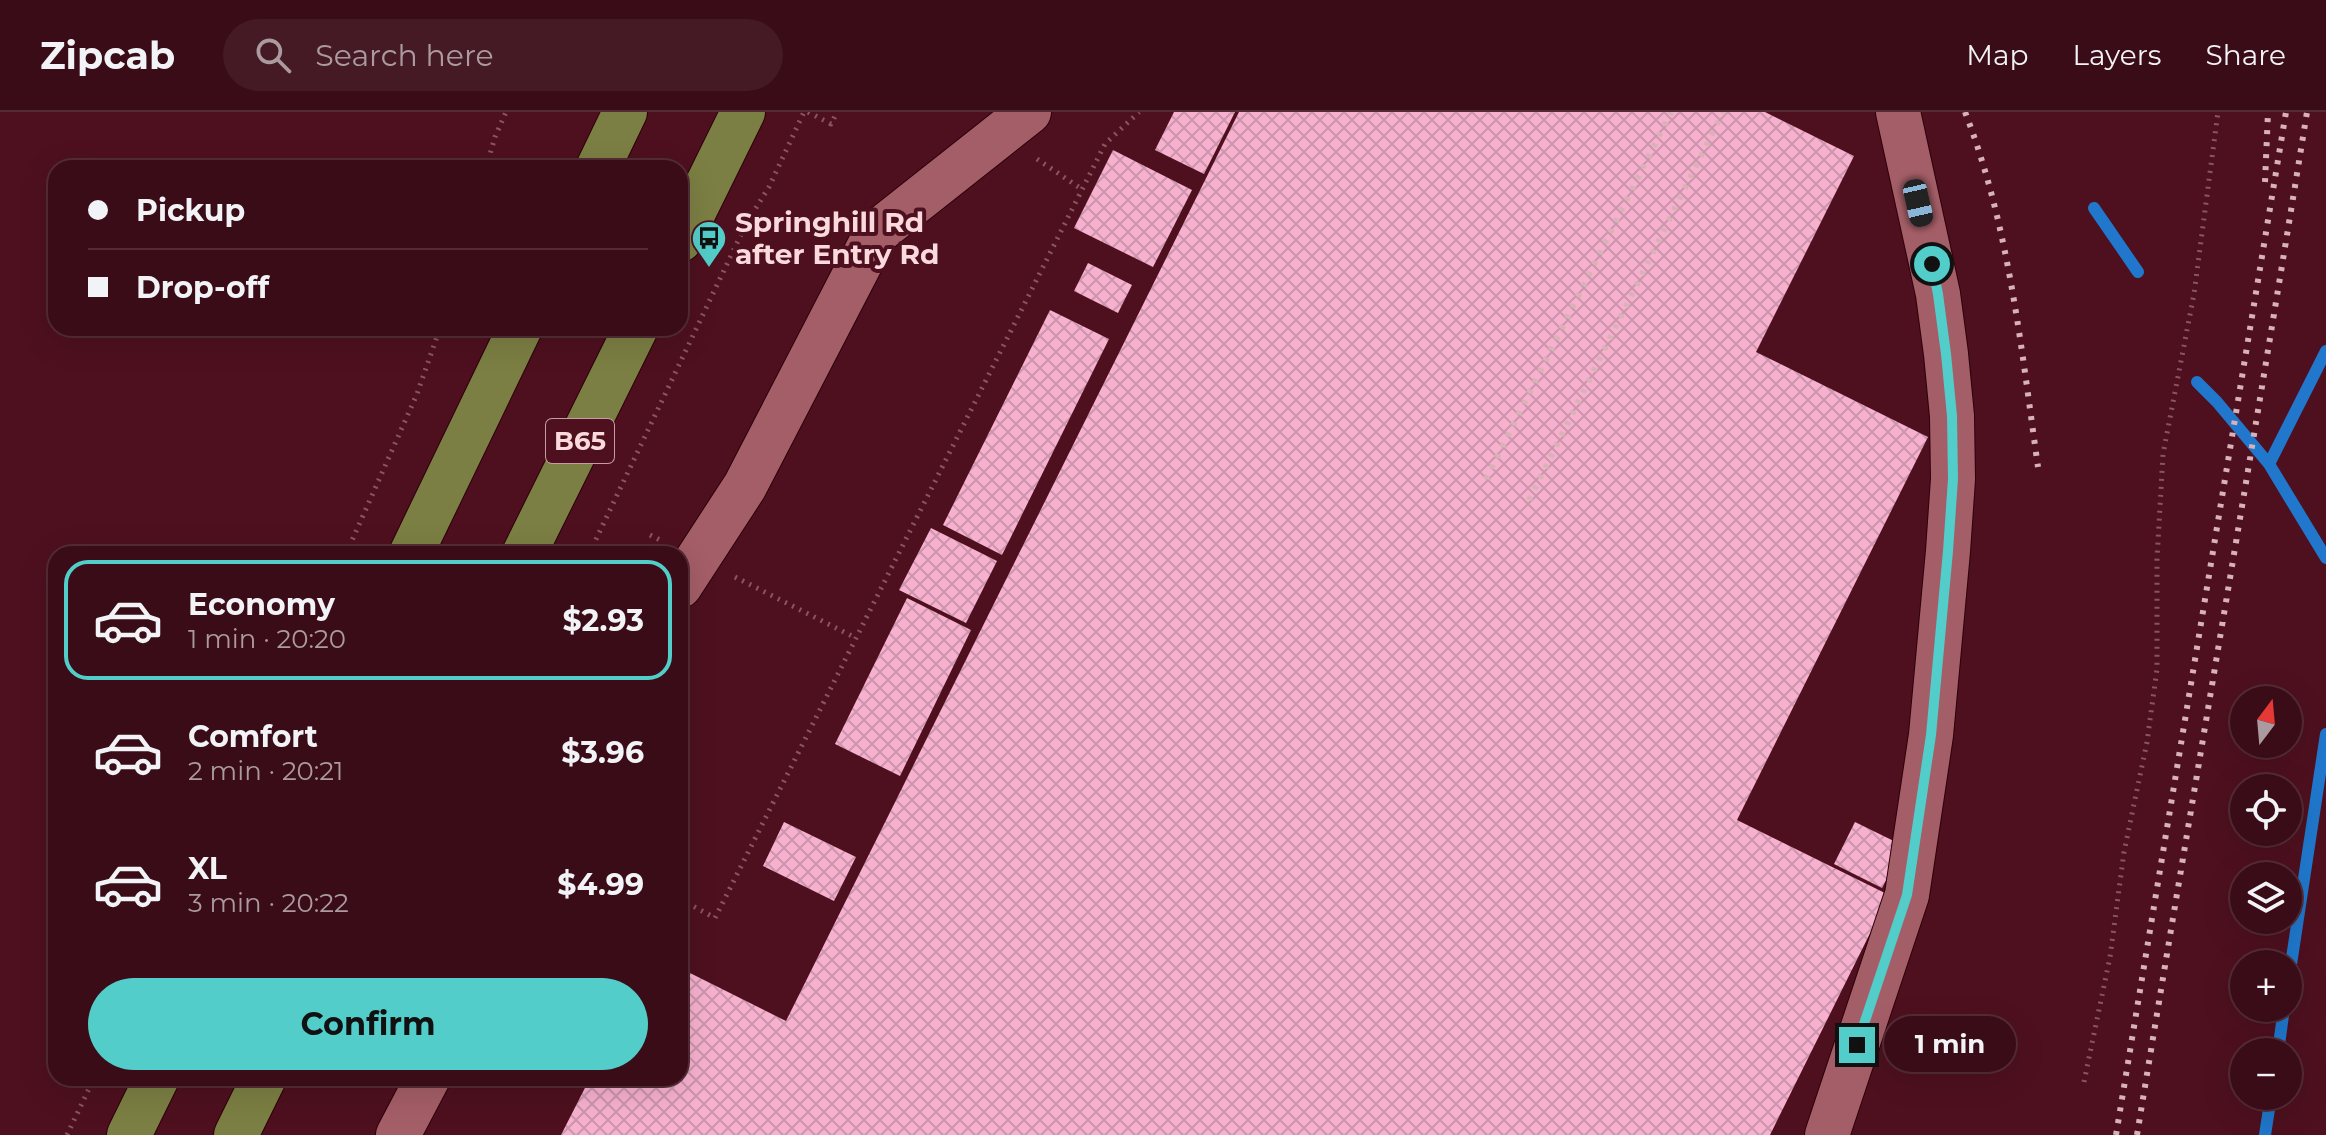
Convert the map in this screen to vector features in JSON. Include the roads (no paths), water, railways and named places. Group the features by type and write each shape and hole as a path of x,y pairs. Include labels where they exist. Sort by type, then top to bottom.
{"main road":[{"path":"602,160 625,112"},
{"path":"688,224 743,112"},
{"path":"415,546 516,336"},
{"name":"B65","path":"528,546 632,336"},
{"path":"129,1135 153,1086"},
{"path":"236,1135 260,1086"}],"street":[{"path":"689,572 745,486 876,233 1029,112"},
{"path":"1827,1135 1907,895 1931,735 1953,479 1952,416 1938,294 1898,112"},
{"path":"398,1135 424,1086"}],"waterway":[{"path":"2094,208 2138,272"},
{"path":"2326,351 2269,464 2326,558"},
{"path":"2197,382 2269,464"},
{"path":"2293,950 2326,734"},
{"path":"2280,1038 2282,1022"},
{"path":"2265,1135 2269,1110"}],"railway":[{"path":"1486,479 1671,112"},
{"path":"1529,500 1723,112"},
{"path":"1965,112 1993,198 2003,242 2038,467"},
{"path":"2265,182 2268,112"},
{"path":"2116,1135 2286,112"},
{"path":"2137,1135 2307,112"}],"place":[{"name":"Springhill Rd after Entry Rd","path":"709,269"}]}
